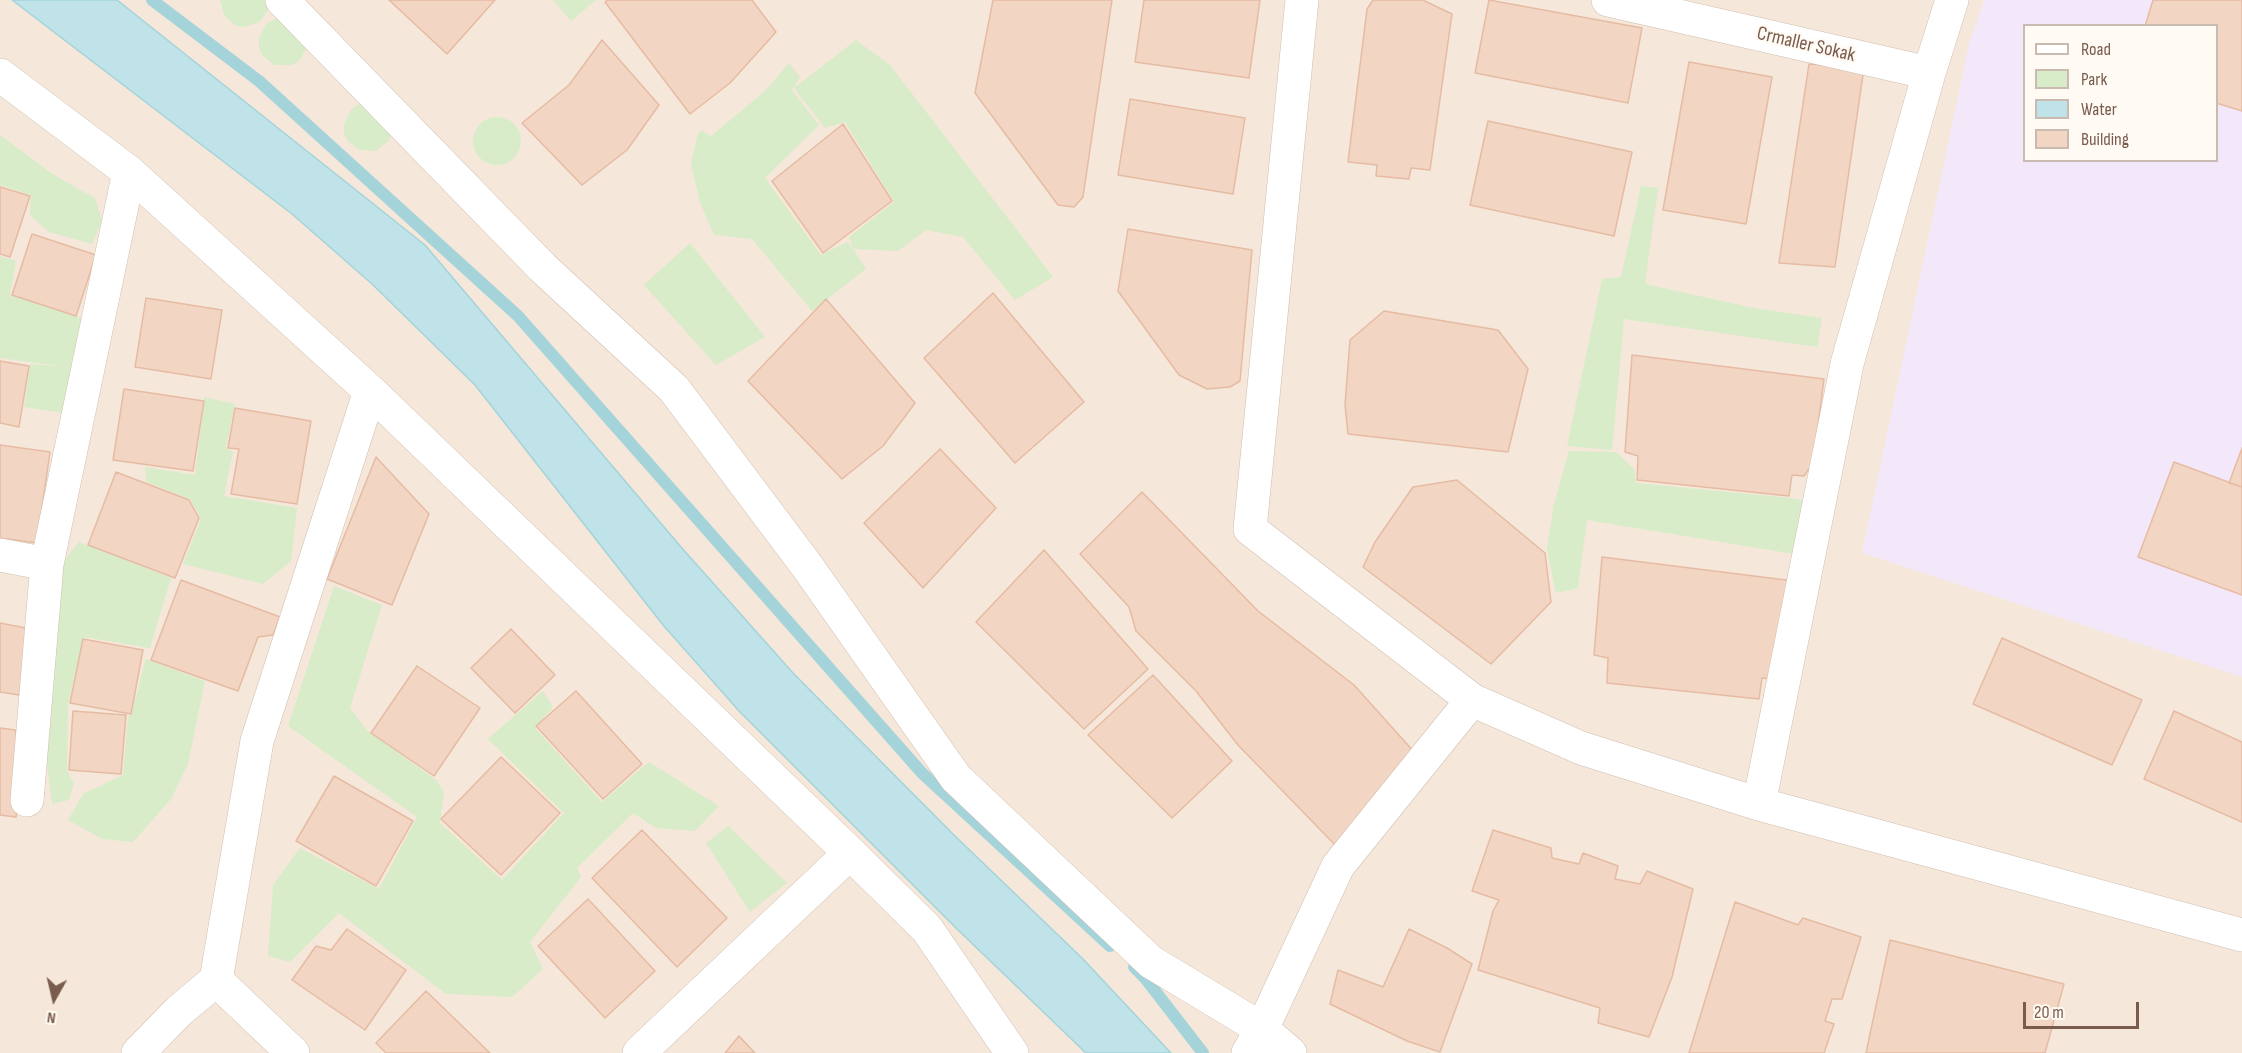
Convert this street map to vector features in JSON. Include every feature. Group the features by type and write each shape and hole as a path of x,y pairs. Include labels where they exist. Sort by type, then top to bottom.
{"street":[{"path":"282,0 543,268 674,389 807,566 956,778 1152,962 1255,1041 1290,1053"},
{"path":"1302,0 1250,529 1472,700 1581,748 1759,804 2242,935"},
{"name":"Crmaller Sokak","path":"1608,0 1929,73"},
{"path":"1759,804 1847,364 1929,73 1952,0"},
{"path":"0,75 129,172 370,391 850,854 927,929 1012,1053"},
{"path":"27,800 46,564 129,172"},
{"path":"138,1053 179,1011 216,980 257,741 370,391"},
{"path":"0,555 46,564"},
{"path":"1255,1041 1338,866 1472,700"},
{"path":"639,1053 850,854"},
{"path":"216,980 292,1053"}],"shaded area":[{"path":"0,0 2242,0 2242,1053 0,1053"},
{"path":"1984,0 2242,0 2242,677 1862,553 1969,44"}],"green space":[{"path":"220,0 268,0 269,7 259,22 244,27 236,26 224,15"},
{"path":"553,0 596,0 571,21"},
{"path":"279,17 307,48 298,62 291,65 274,65 262,55 259,47 259,38 266,24"},
{"path":"856,40 890,65 1053,277 1015,300 963,237 926,230 898,251 853,249 849,237 894,202 845,122 825,128 794,88"},
{"path":"789,63 800,77 792,90 819,125 765,178 821,255 847,242 866,269 812,311 752,239 714,235 700,203 691,164 697,137 701,130 711,136 765,91"},
{"path":"365,103 392,133 388,141 376,151 359,150 347,140 344,133 344,124 351,110"},
{"path":"492,117 502,117 514,124 521,136 521,146 514,158 502,165 492,165 477,154 473,146 473,136 484,121"},
{"path":"0,135 54,175 95,198 102,221 92,244 49,232 30,215 31,195 0,185"},
{"path":"1641,186 1658,188 1645,284 1754,308 1822,318 1817,347 1624,319 1612,450 1567,446 1602,279 1621,277"},
{"path":"690,243 765,337 716,365 644,285"},
{"path":"0,256 16,261 10,295 84,319 64,413 24,407 30,364 67,367 0,358"},
{"path":"204,397 235,404 226,447 233,452 224,496 297,508 291,561 263,584 183,564 201,519 190,499 146,482 145,467 195,475"},
{"path":"1569,451 1616,452 1634,469 1636,483 1813,502 1800,555 1587,520 1578,588 1556,593 1547,548 1554,504"},
{"path":"79,542 171,578 150,648 84,637 68,703 67,771 74,783 69,800 52,804 46,755 63,562"},
{"path":"334,586 382,605 350,708 367,730 436,780 444,792 440,823 502,880 564,813 488,739 543,691 553,707 535,728 602,802 649,762 719,806 695,831 656,828 633,813 577,868 581,877 530,942 543,969 512,997 446,994 339,913 290,962 268,956 273,885 300,848 379,889 417,817 288,726"},
{"path":"146,659 205,681 188,764 171,799 133,842 102,839 68,820 83,794 123,775 128,717 131,715"},
{"path":"728,826 787,883 750,912 706,843"}],"water":[{"path":"12,0 117,0 425,245 681,547 793,673 955,836 1082,958 1171,1053 1086,1053 957,929 739,711 663,625 475,385 372,284 292,214"}],"building":[{"path":"389,0 495,0 447,54"},
{"path":"608,0 752,0 776,32 730,83 690,114 605,2"},
{"path":"993,0 1112,0 1083,197 1074,207 1058,205 975,93"},
{"path":"1144,0 1260,0 1249,78 1135,62"},
{"path":"1373,0 1423,0 1452,14 1430,170 1411,168 1409,179 1376,176 1377,165 1348,162 1367,9"},
{"path":"1489,0 1642,28 1628,103 1475,73"},
{"path":"2153,0 2242,0 2242,111 2218,104 2218,24 2146,24"},
{"path":"602,40 659,105 627,150 582,185 522,123 569,85"},
{"path":"1689,62 1772,77 1746,224 1663,210"},
{"path":"1809,64 1864,68 1835,267 1779,263"},
{"path":"1130,99 1245,118 1233,194 1118,175"},
{"path":"1488,121 1632,152 1614,236 1470,205"},
{"path":"843,124 892,201 823,253 772,181"},
{"path":"0,187 30,196 10,257 0,254"},
{"path":"1128,229 1252,250 1240,381 1230,387 1207,389 1179,375 1118,291"},
{"path":"32,234 96,255 76,316 12,295"},
{"path":"993,293 1084,402 1015,463 924,358"},
{"path":"146,298 222,310 211,379 135,367"},
{"path":"826,299 915,403 883,446 842,479 748,381"},
{"path":"1384,311 1498,330 1528,369 1508,452 1348,434 1345,405 1350,340"},
{"path":"1632,355 1824,379 1813,463 1804,476 1792,475 1789,496 1637,480 1638,456 1625,452"},
{"path":"0,361 29,366 19,427 0,423"},
{"path":"124,389 204,401 193,471 113,460"},
{"path":"235,408 311,421 297,504 231,494 239,449 228,448"},
{"path":"0,445 50,452 37,543 0,538"},
{"path":"2242,448 2242,487 2229,483"},
{"path":"940,449 996,508 923,588 864,523"},
{"path":"376,457 429,514 392,605 327,579"},
{"path":"2174,462 2242,487 2242,595 2138,557"},
{"path":"116,472 189,500 199,518 175,578 88,545"},
{"path":"1457,480 1545,553 1551,602 1491,664 1363,567 1375,542 1413,487"},
{"path":"1142,492 1258,611 1354,685 1416,754 1338,848 1238,745 1196,691 1136,631 1129,607 1080,554"},
{"path":"1044,550 1148,669 1084,729 976,622"},
{"path":"1602,557 1794,581 1773,679 1762,678 1759,699 1607,683 1608,658 1594,655"},
{"path":"181,580 280,617 273,635 258,637 238,691 151,660"},
{"path":"0,623 31,629 19,695 0,692"},
{"path":"511,629 555,675 515,713 471,668"},
{"path":"2002,638 2142,700 2112,765 1973,704"},
{"path":"83,639 143,650 131,714 70,703"},
{"path":"417,666 480,708 434,776 371,733"},
{"path":"1153,675 1232,761 1172,818 1088,735"},
{"path":"576,691 642,764 603,799 536,726"},
{"path":"73,711 126,715 121,774 69,770"},
{"path":"2174,711 2242,742 2242,822 2144,779"},
{"path":"0,728 15,730 24,759 16,817 0,815"},
{"path":"501,757 560,813 501,875 441,819"},
{"path":"334,776 413,821 376,886 296,841"},
{"path":"642,830 727,918 677,967 592,878"},
{"path":"1493,830 1551,848 1552,858 1579,864 1583,853 1618,866 1615,879 1640,884 1647,871 1693,889 1672,977 1649,1037 1598,1023 1600,1008 1478,970 1493,911 1499,900 1472,891"},
{"path":"588,899 655,971 605,1018 538,946"},
{"path":"1735,902 1798,925 1803,918 1861,937 1842,999 1832,999 1825,1021 1834,1024 1824,1053 1689,1053"},
{"path":"347,929 406,970 365,1030 292,980 316,946 331,950"},
{"path":"1409,929 1447,948 1472,964 1440,1052 1407,1041 1330,1004 1338,970 1383,987"},
{"path":"1890,940 2064,984 2045,1053 1866,1053"},
{"path":"426,991 490,1053 386,1053 376,1043"},
{"path":"739,1036 755,1053 725,1053"}],"waterway":[{"path":"152,0 259,81 518,316 922,773 1110,946"},
{"path":"1134,967 1203,1053"}]}
